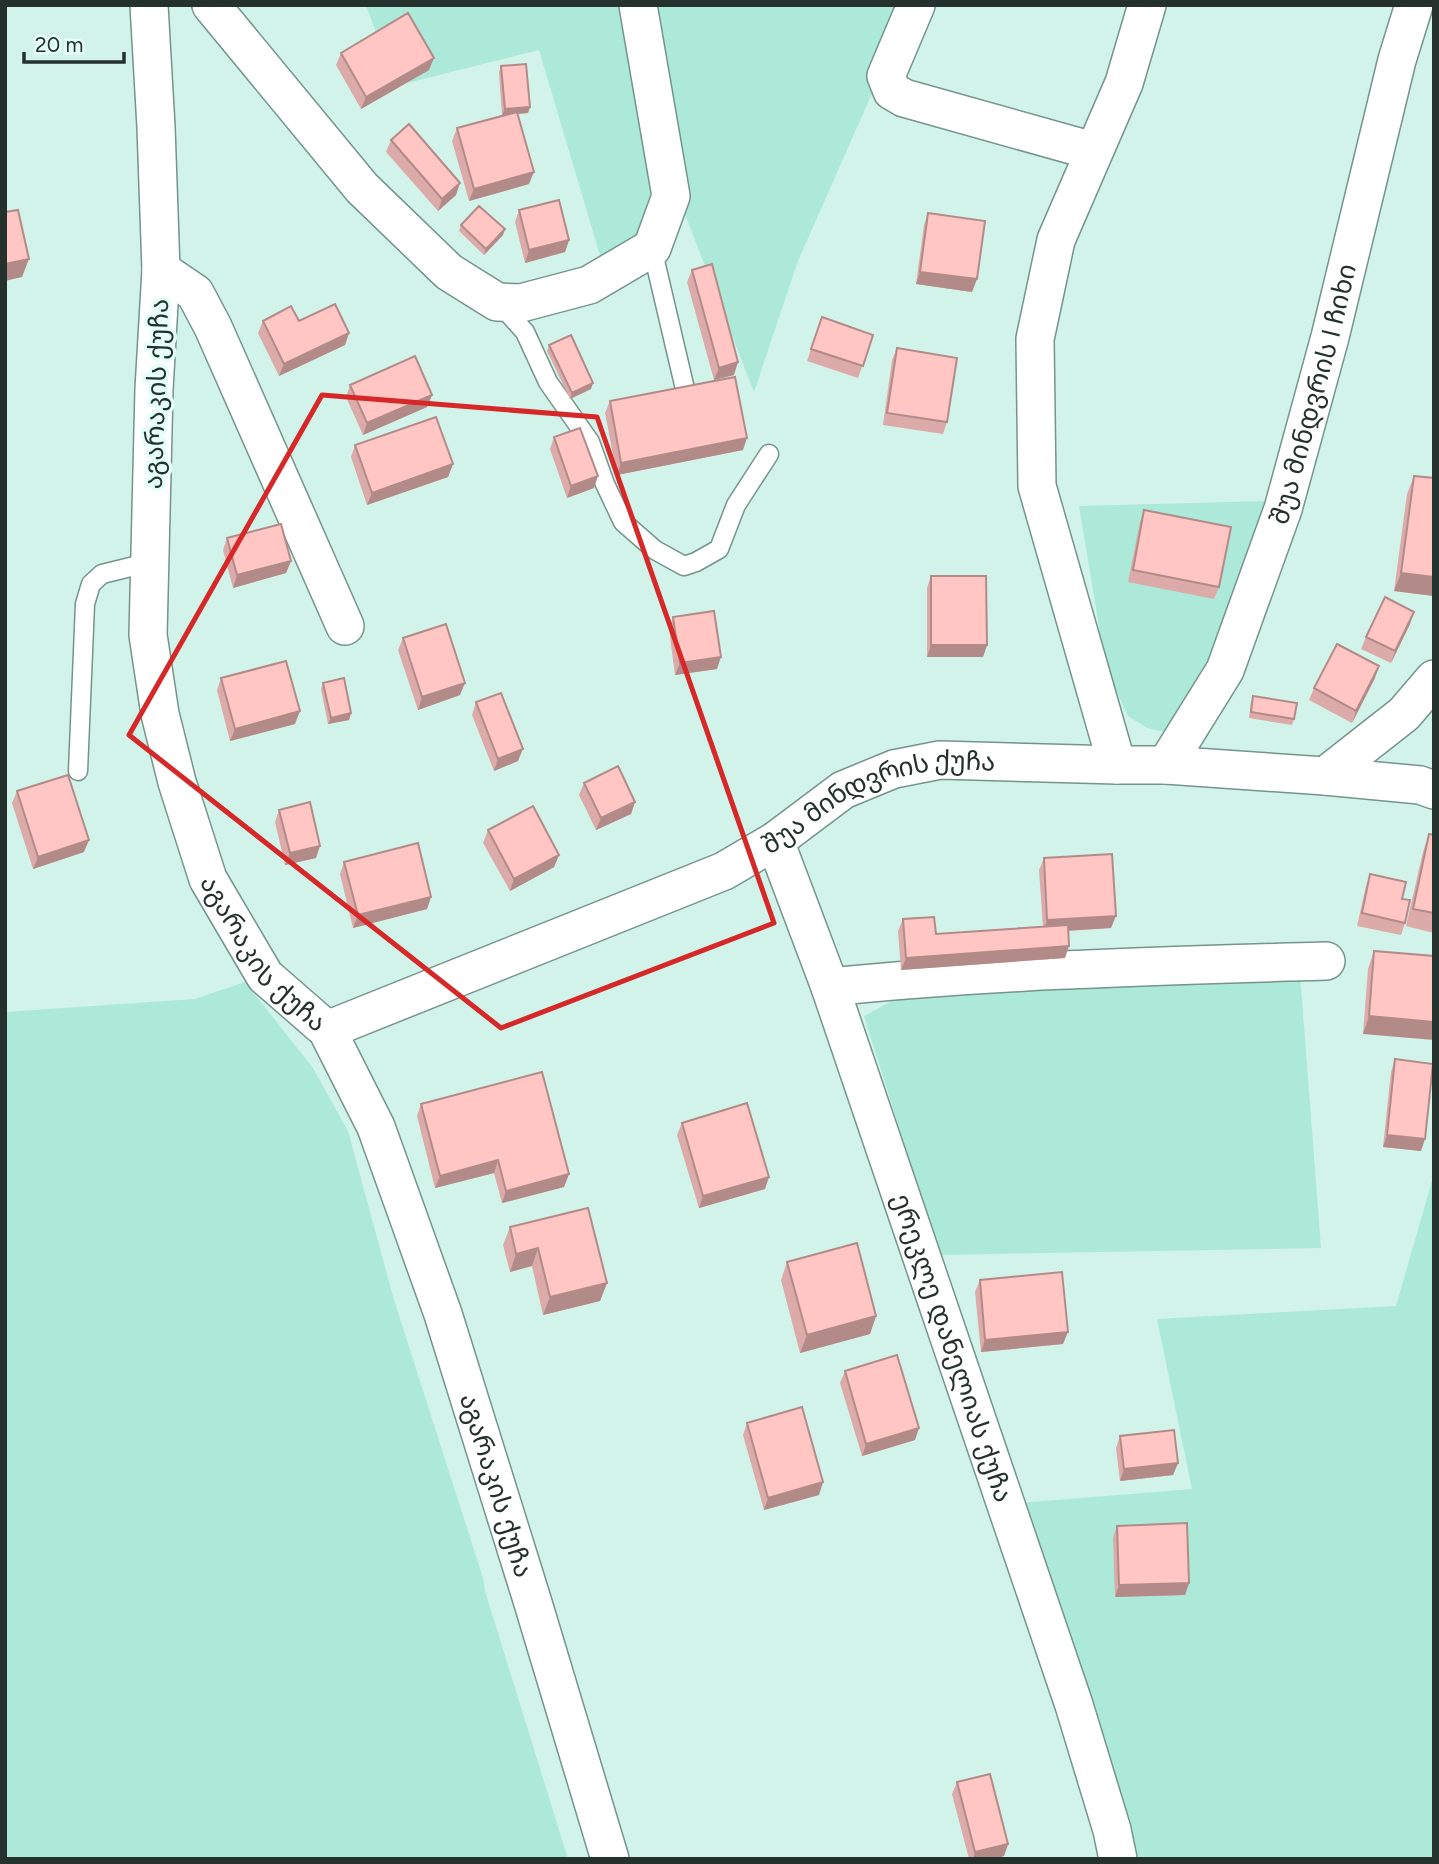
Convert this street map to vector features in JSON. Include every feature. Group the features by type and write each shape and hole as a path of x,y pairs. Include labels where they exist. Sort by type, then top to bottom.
{"street":[{"name":"აგარაკის ქუჩა","path":"149,5 161,270 154,389 148,635 160,714 177,782 208,879 265,976 327,1030 376,1127 443,1314 610,1859"},
{"path":"211,5 362,188 449,272 497,302 521,303 589,285 652,248 671,196 638,5"},
{"path":"916,5 886,76 892,92 904,98 1093,151"},
{"path":"1117,765 1037,486 1035,339 1056,240 1124,83 1147,5"},
{"name":"შუა მინდვრის I ჩიხი","path":"1166,765 1225,670 1283,509 1330,337 1397,60 1414,5"},
{"path":"161,270 195,293 213,327 345,626"},
{"path":"1325,776 1404,714 1434,679"},
{"name":"შუა მინდვრის ქუჩა","path":"327,1030 724,871 775,841 842,790 894,769 940,760 1166,765 1325,776 1420,785 1434,790"},
{"name":"ერეკლე დანელიას ქუჩა","path":"775,841 830,987 1074,1705 1112,1830 1118,1859"},
{"path":"830,987 903,979 1326,961"}],"lane":[{"path":"652,248 685,389"},
{"path":"497,302 525,332 548,382 590,442 605,484 623,522 655,550 684,566 719,550 736,505 769,454"},
{"path":"78,771 85,604 91,584 102,574 151,562"}],"highlighted area":[{"path":"322,395 597,417 774,923 501,1028 129,735"}],"green space":[{"path":"366,5 911,5 798,261 754,392 674,186 641,237 602,262 539,50 395,86"},
{"path":"1267,501 1230,641 1169,733 1147,728 1128,716 1106,669 1079,506"},
{"path":"1300,974 1321,1248 939,1255 864,1016 907,993"},
{"path":"245,982 313,1068 348,1131 394,1300 483,1578 568,1859 5,1859 5,1012 195,999"},
{"path":"1434,1174 1434,1859 1135,1859 1019,1503 1192,1489 1157,1319 1396,1306"}],"building":[{"path":"408,13 434,58 366,97 341,53"},
{"path":"526,64 530,107 505,109 501,66"},
{"path":"517,112 534,172 474,189 457,128"},
{"path":"409,124 460,183 442,199 391,140"},
{"path":"559,200 569,240 529,250 519,210"},
{"path":"479,206 505,229 486,249 461,225"},
{"path":"18,210 29,259 5,264 5,212"},
{"path":"928,213 985,221 977,279 920,272"},
{"path":"712,264 738,362 719,368 692,270"},
{"path":"335,304 349,333 284,364 263,321 291,306 299,321"},
{"path":"822,317 873,335 863,366 811,349"},
{"path":"571,335 593,383 572,393 549,345"},
{"path":"897,348 957,358 947,422 887,413"},
{"path":"415,356 432,395 367,423 350,385"},
{"path":"735,377 747,438 621,463 610,401"},
{"path":"436,417 453,464 372,493 355,445"},
{"path":"580,428 598,476 571,486 554,437"},
{"path":"1414,476 1434,478 1434,577 1401,573"},
{"path":"1144,510 1231,527 1219,587 1133,570"},
{"path":"281,524 291,561 237,575 227,538"},
{"path":"931,576 986,576 987,645 931,645"},
{"path":"1385,597 1414,612 1395,651 1366,637"},
{"path":"714,611 721,657 680,663 673,617"},
{"path":"446,624 465,683 422,697 403,638"},
{"path":"1337,644 1379,666 1356,711 1314,688"},
{"path":"286,661 300,711 235,729 221,678"},
{"path":"344,678 351,713 331,718 323,683"},
{"path":"501,693 523,749 498,759 476,702"},
{"path":"1253,696 1297,703 1294,719 1251,712"},
{"path":"618,766 635,802 601,818 584,783"},
{"path":"68,775 89,840 38,857 17,791"},
{"path":"310,802 320,846 290,853 279,810"},
{"path":"533,806 559,855 514,879 488,830"},
{"path":"1429,834 1434,835 1434,913 1413,909"},
{"path":"418,843 431,897 358,915 344,862"},
{"path":"1112,854 1116,916 1047,920 1044,858"},
{"path":"1370,874 1406,882 1402,899 1410,900 1405,923 1362,913"},
{"path":"934,917 936,934 1068,925 1069,946 906,958 903,919"},
{"path":"1374,951 1434,956 1434,1022 1369,1016"},
{"path":"1395,1059 1433,1064 1425,1139 1387,1135"},
{"path":"542,1072 569,1174 506,1191 498,1160 440,1176 421,1104"},
{"path":"747,1103 769,1177 703,1196 682,1123"},
{"path":"588,1208 607,1283 550,1297 538,1248 516,1254 510,1227"},
{"path":"857,1243 876,1316 807,1335 787,1262"},
{"path":"1062,1272 1068,1332 985,1340 980,1280"},
{"path":"897,1355 919,1428 866,1444 845,1371"},
{"path":"802,1407 823,1482 768,1498 747,1423"},
{"path":"1174,1430 1178,1463 1124,1469 1120,1436"},
{"path":"1187,1523 1189,1583 1119,1585 1117,1526"},
{"path":"990,1774 1008,1844 975,1852 957,1782"}]}
